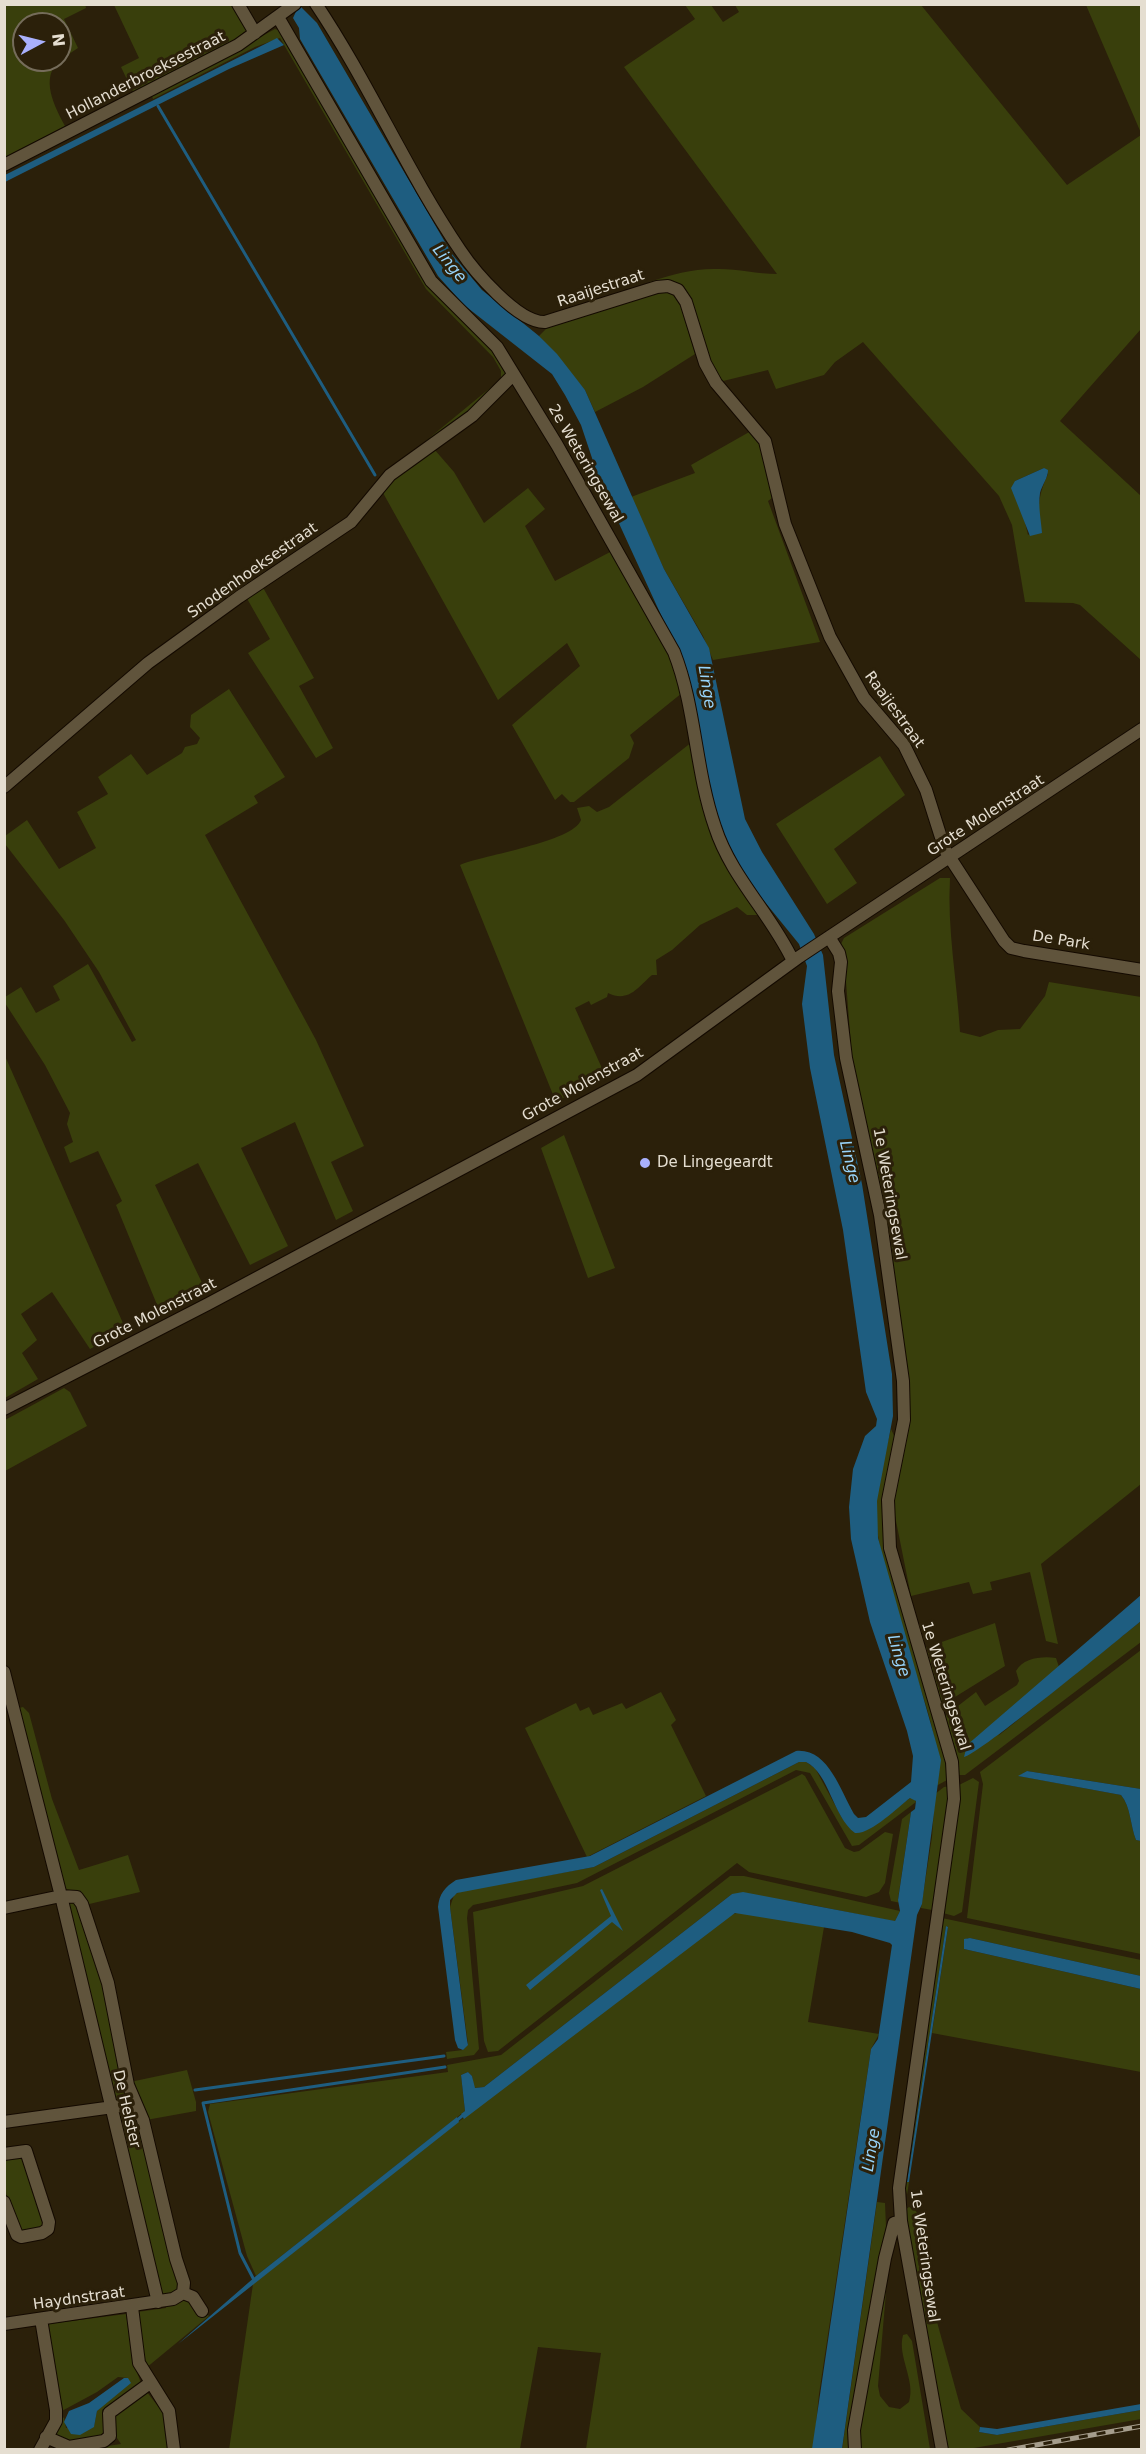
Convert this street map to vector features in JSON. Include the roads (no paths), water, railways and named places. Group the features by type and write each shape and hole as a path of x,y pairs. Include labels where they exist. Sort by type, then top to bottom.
{"street":[{"path":"238,4 255,33"},
{"name":"Raaijestraat","path":"316,4 460,250 507,302 534,320 545,322 657,286 668,285 678,290 686,302 705,363 716,383 765,441 785,524 830,637 864,698 904,746 914,762 950,858"},
{"name":"Hollanderbroeksestraat","path":"4,165 238,45 287,11"},
{"name":"2e Weteringsewal","path":"287,11 431,281 497,347 557,445 674,652 683,675 704,786 725,856 796,959"},
{"name":"Snodenhoeksestraat","path":"4,788 148,663 239,597 351,522 390,475 472,416 513,375"},
{"name":"Grote Molenstraat","path":"4,1409 199,1309 637,1075 796,959 1142,729"},
{"name":"De Park","path":"950,858 1011,948 1142,970"},
{"name":"1e Weteringsewal","path":"825,940 839,953 841,962 838,991 846,1058 880,1215 904,1388 904,1420 888,1500 890,1548 947,1744 954,1782 954,1799 899,2176 901,2222 941,2446"},
{"name":"De Helster","path":"4,1672 61,1896 158,2302"},
{"path":"4,1908 61,1896"},
{"name":"De Helster","path":"61,1896 77,1897 90,1927 108,1983 128,2085 143,2120 176,2259 184,2283 183,2293"},
{"path":"4,2122 135,2104"},
{"path":"4,2154 26,2151 49,2222 48,2229 21,2237 17,2235 4,2202"},
{"path":"855,2450 854,2430 885,2258 894,2223 901,2222"},
{"path":"158,2302 173,2299 183,2293 193,2297 202,2311"},
{"name":"Haydnstraat","path":"4,2324 158,2302"},
{"path":"132,2307 139,2363 169,2411 174,2450"},
{"path":"40,2450 56,2421 41,2319"},
{"path":"46,2437 69,2447 104,2441 110,2436 109,2413 150,2383"}],"water":[{"name":"Linge","path":"299,5 317,23 452,254 482,290 539,336 557,354 585,390 664,569 709,648 745,819 762,852 814,934 823,955 834,1055 862,1184 892,1374 893,1416 877,1501 878,1538 941,1760 842,2449 812,2449 871,2049 878,2039 892,1945 890,1943 852,1932 735,1913 464,2119 461,2114 465,2111 461,2075 468,2072 472,2076 475,2088 484,2087 732,1894 743,1892 895,1921 900,1911 898,1900 911,1812 915,1809 916,1801 910,1798 876,1825 868,1830 855,1833 841,1817 820,1775 806,1762 799,1762 594,1867 457,1893 450,1900 450,1907 468,2045 463,2050 458,2048 455,2040 438,1907 443,1891 449,1885 456,1880 590,1856 796,1751 817,1756 825,1763 854,1814 858,1818 866,1817 911,1782 913,1756 907,1731 870,1622 851,1539 849,1507 853,1469 865,1436 876,1426 877,1419 866,1392 843,1230 810,1068 802,1004 807,966 799,944 747,880 721,830 709,785 689,676 600,482 581,425 552,374 464,305 438,276 300,39 299,28 293,18"},
{"path":"277,38 284,45 229,69 5,182 5,175"},
{"path":"1044,468 1048,470 1047,476 1039,498 1042,533 1030,536 1011,488 1015,481"},
{"path":"1141,1595 1141,1621 994,1738 964,1757 967,1745"},
{"path":"1027,1771 1141,1789 1141,1841 1136,1840 1127,1805 1121,1795 1018,1776"},
{"path":"602,1889 623,1931 612,1922 530,1990 526,1985 611,1916 600,1890"},
{"path":"946,1926 948,1927 909,2182 907,2182"},
{"path":"970,1938 1141,1976 1141,1989 964,1949 964,1939"},
{"path":"457,2117 459,2122 178,2344 256,2276"},
{"path":"124,2378 128,2378 131,2383 97,2411 94,2427 80,2435 71,2434 64,2422 69,2411 89,2403"},
{"path":"1141,2404 1141,2410 997,2435 979,2432 980,2427 997,2429"}],"waterway":[{"path":"158,106 375,475"},
{"path":"195,2090 444,2056"},
{"path":"254,2280 240,2253 203,2103 445,2067"},
{"path":"456,2121 462,2116"}],"railway":[{"path":"1008,2450 1142,2426"}],"place":[{"name":"De Lingegeardt","path":"645,1163"}]}
